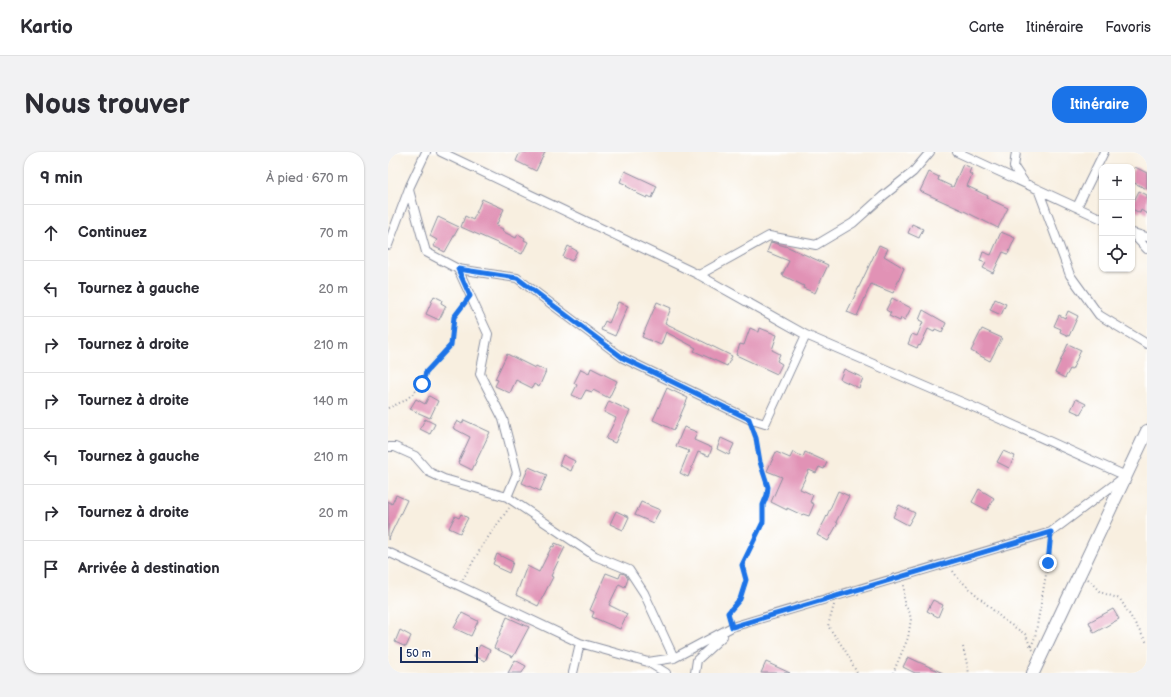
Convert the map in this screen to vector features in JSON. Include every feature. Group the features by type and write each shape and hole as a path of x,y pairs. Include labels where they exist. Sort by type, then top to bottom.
{"street":[{"path":"388,245 409,190 426,152"},
{"path":"441,152 698,275 806,335 978,409 1126,476"},
{"path":"698,275 769,236 816,245 853,223 913,172 930,152"},
{"path":"957,152 1099,218"},
{"path":"1016,152 1014,167 1024,183"},
{"path":"1078,208 1104,152"},
{"path":"1038,189 1070,275 1099,315 1147,344"},
{"path":"409,190 426,252 458,269 517,278 623,358 749,419 765,424 806,335"},
{"path":"1135,234 1147,238"},
{"path":"1135,236 1147,249"},
{"path":"458,269 488,334 480,374 503,419 517,473 507,496"},
{"path":"1034,669 1147,431"},
{"path":"388,447 395,447 415,456 429,472 444,479 507,496 595,556 629,570 644,593 674,658"},
{"path":"648,662 674,658 732,627 1051,532 1126,476"},
{"path":"388,552 580,644 648,662 666,673"},
{"path":"695,673 697,660 732,627"},
{"path":"573,673 580,644"}],"path":[{"path":"388,408 404,401 414,393 422,384 426,372 451,345 454,317 470,296"},
{"path":"732,627 728,613 740,599 746,580 742,565 763,522 763,505 768,487 760,462 756,438 749,419"},
{"path":"459,586 484,543 502,516 515,502"},
{"path":"1031,647 1035,637 1048,563 1051,532"},
{"path":"947,563 958,578 1005,621 1025,634 1038,657 1034,669"},
{"path":"1081,570 1100,592 1120,599 1147,643"},
{"path":"893,673 908,638 911,619 909,611 904,604 904,576"},
{"path":"836,596 828,626 845,650 857,673"},
{"path":"963,647 969,673"}],"building":[{"path":"520,152 545,152 536,171 516,161"},
{"path":"963,164 971,168 969,173 972,175 967,186 1008,208 998,228 920,191 929,172 939,177 938,180 953,187"},
{"path":"1135,167 1147,173 1147,189 1135,183"},
{"path":"625,171 657,186 652,198 648,196 647,198 636,193 637,192 626,186 627,185 620,182"},
{"path":"1139,191 1147,195 1147,214 1141,210 1140,213 1135,210 1135,199"},
{"path":"482,199 504,209 496,226 503,229 502,231 516,238 518,234 525,238 524,240 528,242 522,254 461,227 465,216 473,220"},
{"path":"438,217 459,227 445,252 433,246 437,240 430,236"},
{"path":"912,224 923,229 919,238 908,233"},
{"path":"1001,232 1015,238 1008,254 1003,252 993,273 983,268 986,263 980,261 983,252 991,255"},
{"path":"771,242 788,247 828,265 815,293 803,288 804,286 782,275 789,261 767,252"},
{"path":"879,245 888,249 884,256 904,268 893,293 871,284 857,316 847,312"},
{"path":"568,246 577,251 572,261 563,257"},
{"path":"434,296 442,300 441,303 446,306 439,320 426,314"},
{"path":"892,298 911,308 905,320 901,318 900,321 889,316 891,313 886,310"},
{"path":"995,299 1006,304 1001,315 990,310"},
{"path":"618,302 628,306 615,336 601,330 605,321 609,323"},
{"path":"657,302 671,308 665,323 732,356 727,366 694,351 696,348 666,332 661,345 642,337"},
{"path":"923,310 946,323 942,332 935,329 934,332 928,329 920,346 919,345 917,348 908,344 912,334 917,336 923,322 919,320"},
{"path":"1068,311 1078,316 1069,336 1060,332 1061,329 1054,326 1059,315 1065,318"},
{"path":"750,328 759,332 760,328 777,335 772,350 780,354 777,361 782,364 777,374 736,355 740,344 744,345"},
{"path":"982,329 1002,338 990,361 971,351"},
{"path":"1068,344 1081,350 1072,370 1070,369 1065,378 1055,373"},
{"path":"507,354 535,368 536,366 546,371 539,387 534,384 532,388 516,380 510,393 495,386 498,380 495,379"},
{"path":"591,368 617,381 609,398 593,390 592,392 586,390 581,399 572,395 577,385 574,383 581,369 589,373"},
{"path":"844,369 863,378 859,388 840,379"},
{"path":"667,388 688,398 674,430 653,420"},
{"path":"429,396 438,401 430,418 410,409 416,399 425,404"},
{"path":"1076,399 1086,404 1080,414 1071,410"},
{"path":"609,401 630,411 615,443 606,439 616,418 604,412"},
{"path":"425,419 435,424 430,434 420,429"},
{"path":"464,420 490,432 472,470 458,463 470,437 453,428 457,421 462,424"},
{"path":"684,427 697,432 694,440 712,448 709,456 698,452 688,477 680,473 689,451 676,446"},
{"path":"721,438 734,444 729,455 717,449"},
{"path":"1003,451 1015,456 1009,468 997,462"},
{"path":"776,452 790,458 793,452 803,457 805,452 827,462 824,469 819,467 816,473 809,470 800,489 813,495 810,502 814,504 809,516 802,515 787,508 787,510 771,502 782,477 767,471"},
{"path":"563,455 575,461 571,471 559,465"},
{"path":"529,467 547,475 540,491 522,483"},
{"path":"979,489 994,498 987,510 972,502"},
{"path":"838,491 849,496 836,522 838,523 828,541 817,535"},
{"path":"396,495 407,500 388,540 388,501 392,504"},
{"path":"641,502 660,510 653,523 635,515"},
{"path":"899,505 915,513 908,525 893,517"},
{"path":"616,511 629,517 623,530 610,524"},
{"path":"461,514 468,518 460,533 449,528 455,516 459,518"},
{"path":"555,543 565,547 551,576 553,577 538,606 516,595 527,566 539,572"},
{"path":"497,554 513,562 509,573 493,564"},
{"path":"606,573 619,578 621,573 625,574 628,579 625,587 619,584 609,605 627,614 620,629 592,617 594,612 590,610"},
{"path":"933,600 943,605 938,617 927,611"},
{"path":"1113,609 1119,619 1094,633 1089,622"},
{"path":"462,613 478,621 471,636 454,628"},
{"path":"507,617 529,627 513,657 494,648"},
{"path":"400,630 411,636 406,647 395,642"},
{"path":"480,645 490,650 485,661 474,656"},
{"path":"908,657 943,673 915,673 903,667"},
{"path":"515,660 526,666 522,673 508,673"},
{"path":"766,662 790,673 761,673"}],"route":[{"path":"422,384 426,372 451,345 454,317 470,296 458,269 517,278 623,358 749,419 753,426 758,455 768,487 763,505 763,522 742,565 746,580 740,599 728,613 732,627 1051,532 1048,563"}]}
